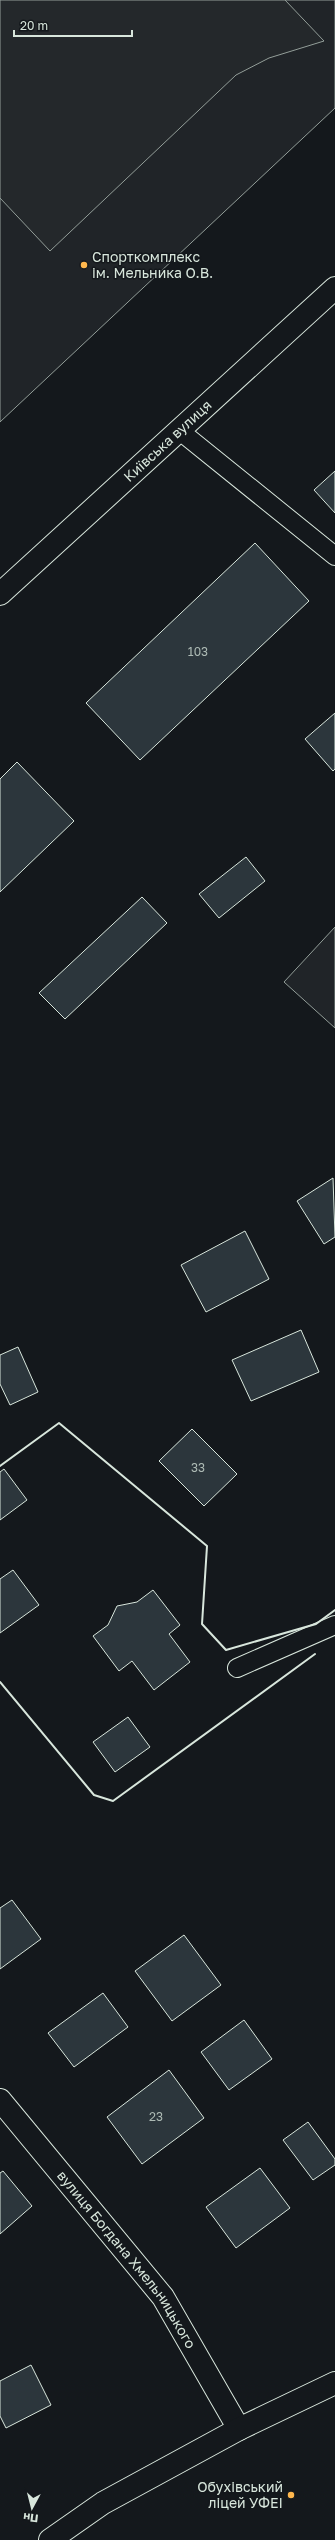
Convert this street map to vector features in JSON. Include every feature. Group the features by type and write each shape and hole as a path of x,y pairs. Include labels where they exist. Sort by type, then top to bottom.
{"street":[{"name":"Київська вулиця","path":"0,594 335,288"},
{"name":"вулиця Богдана Хмельницького","path":"0,2100 164,2297 239,2429"},
{"path":"50,2540 103,2503 239,2429 335,2383"}],"lane":[{"path":"180,431 335,556"},
{"path":"237,1668 335,1625"}],"shaded area":[{"name":"Спорткомплекс ім. Мельника О.В.","path":"0,0 335,0 335,108 0,422"},
{"path":"0,0 285,0 324,41 269,58 236,75 50,251 0,198"},
{"path":"335,927 335,1028 284,982"}],"building":[{"path":"335,471 335,513 314,490"},
{"path":"255,543 309,601 140,760 86,703"},
{"path":"335,713 335,769 333,771 305,739"},
{"path":"17,762 74,821 0,892 0,779"},
{"path":"246,857 265,881 219,918 199,894"},
{"path":"142,897 167,923 65,1019 39,993"},
{"path":"333,1178 335,1237 324,1244 297,1201"},
{"path":"245,1231 269,1279 206,1312 181,1265"},
{"path":"301,1330 319,1372 251,1401 232,1360"},
{"path":"18,1347 38,1392 10,1405 0,1384 0,1355"},
{"path":"192,1429 237,1474 204,1506 159,1461"},
{"path":"4,1469 27,1500 0,1520 0,1472"},
{"path":"13,1570 39,1605 0,1633 0,1579"},
{"path":"153,1590 180,1625 169,1634 190,1662 154,1690 132,1661 119,1671 93,1636 108,1625 117,1606 137,1602"},
{"path":"128,1717 150,1747 115,1772 93,1742"},
{"path":"12,1900 41,1939 0,1969 0,1908"},
{"path":"184,1935 221,1985 172,2021 135,1971"},
{"path":"103,1993 128,2027 74,2067 48,2033"},
{"path":"244,2020 272,2059 229,2090 201,2052"},
{"path":"169,2070 204,2118 142,2164 107,2117"},
{"path":"308,2122 335,2159 335,2165 313,2180 283,2140"},
{"path":"260,2168 290,2208 236,2248 206,2207"},
{"path":"3,2171 32,2206 0,2234 0,2173"},
{"path":"31,2365 51,2405 6,2428 0,2416 0,2381"}],"wall":[{"path":"0,1466 59,1423 207,1546 202,1624 226,1650 316,1624 335,1610"},
{"path":"0,1682 94,1795 113,1801 315,1654"}],"place":[{"name":"Спорткомплекс ім. Мельника О.В.","path":"84,265"},
{"name":"Обухівський ліцей УФЕІ","path":"291,2495"}]}
